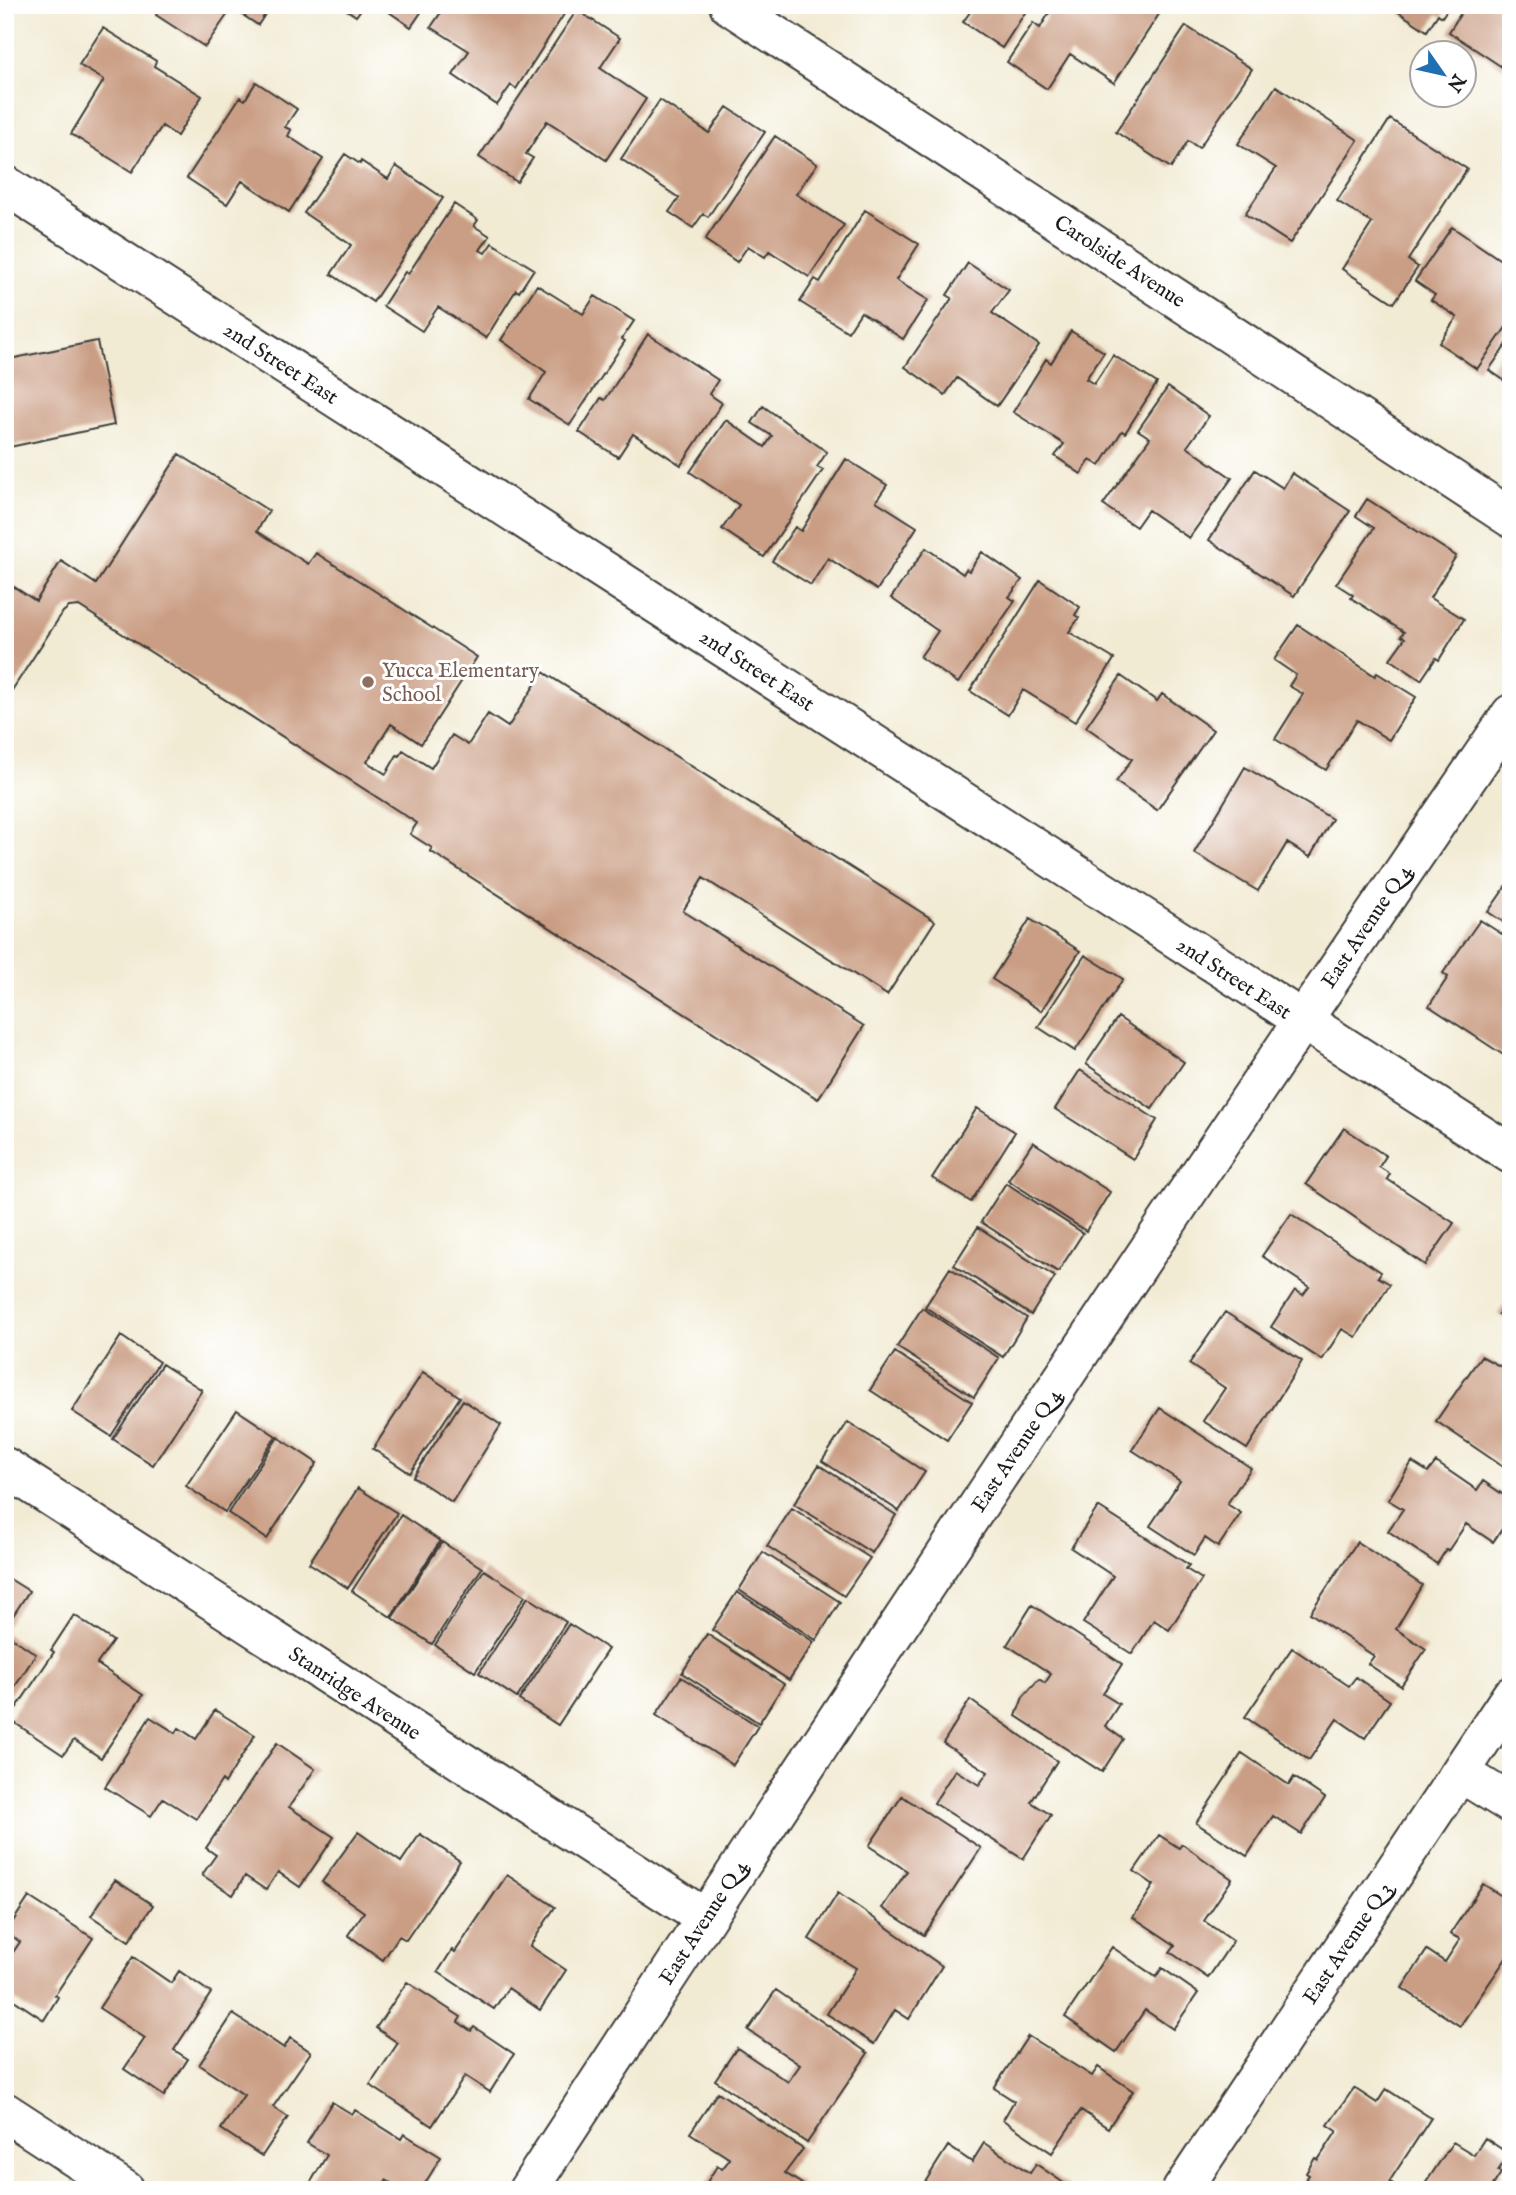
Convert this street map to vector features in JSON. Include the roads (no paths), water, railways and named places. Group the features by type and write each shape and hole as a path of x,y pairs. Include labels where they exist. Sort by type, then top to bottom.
{"street":[{"name":"Carolside Avenue","path":"729,5 1511,517"},
{"name":"2nd Street East","path":"5,185 1511,1154"},
{"name":"East Avenue Q 4","path":"528,2190 1301,1021 1511,714"},
{"name":"Stanridge Avenue","path":"5,1467 705,1919"},
{"name":"East Avenue Q 3","path":"1182,2190 1511,1696"},
{"path":"1461,1773 1511,1804"},
{"path":"5,2112 125,2190"}],"place":[{"name":"Yucca Elementary School","path":"368,682"}]}
